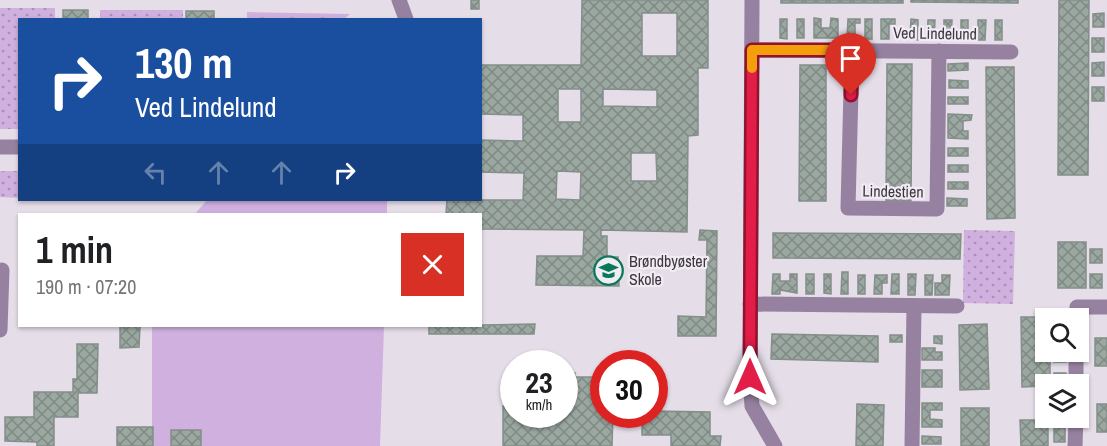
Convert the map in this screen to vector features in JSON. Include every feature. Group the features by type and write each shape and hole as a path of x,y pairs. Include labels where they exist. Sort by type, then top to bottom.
{"street":[{"path":"399,0 405,18"},
{"path":"406,18 408,0"},
{"path":"752,0 750,304 752,406 775,446"},
{"name":"Ved Lindelund","path":"752,50 1011,52"},
{"name":"Lindestien","path":"852,50 848,208 938,209 939,51"},
{"path":"0,147 18,147"},
{"path":"0,330 2,270"},
{"path":"750,304 957,306"},
{"path":"912,446 914,306"},
{"path":"1077,308 1107,307"},
{"path":"1075,446 1076,428"}],"green space":[{"path":"0,8 55,8 55,18 18,18 18,129 0,129"},
{"path":"100,10 183,10 183,18 100,18"},
{"path":"247,12 350,14 345,18 247,18"},
{"path":"0,171 18,171 18,198 0,197"},
{"path":"206,201 387,201 387,213 196,213"},
{"path":"964,230 1015,231 1013,304 963,303"},
{"path":"152,327 384,327 380,446 152,446"}],"building":[{"path":"471,0 479,0 479,9 471,9"},
{"path":"582,0 708,0 708,68 698,68 698,135 688,136 687,232 601,230 601,236 607,236 607,257 618,257 619,286 536,285 537,256 583,256 584,230 482,229 482,213 446,213 447,201 523,200 524,173 482,172 482,140 523,141 523,115 482,114 482,65 581,65","holes":["642,13 677,13 677,56 642,56","558,89 581,89 581,122 558,122","603,89 657,90 657,107 603,106","631,153 656,153 657,181 631,181","557,171 581,172 580,200 556,199"]},
{"path":"781,0 903,0 903,3 781,3"},
{"path":"911,0 1018,0 1018,3 911,2"},
{"path":"1059,0 1089,0 1088,175 1058,175"},
{"path":"63,10 88,10 88,18 63,18"},
{"path":"186,11 214,11 214,18 186,18"},
{"path":"1104,13 1104,27 1093,27 1093,14"},
{"path":"814,18 821,19 821,28 830,28 831,18 838,19 838,38 814,38"},
{"path":"780,19 787,19 787,39 780,38"},
{"path":"797,19 804,19 804,38 797,38"},
{"path":"848,19 860,19 860,23 855,23 855,39 847,39"},
{"path":"865,19 872,19 872,39 865,39"},
{"path":"881,19 895,19 895,24 889,24 889,39 881,39"},
{"path":"911,19 918,20 918,40 910,39"},
{"path":"928,20 935,20 934,39 927,39"},
{"path":"944,20 952,20 951,40 944,40"},
{"path":"961,20 968,20 968,40 961,40"},
{"path":"978,20 986,20 985,40 978,40"},
{"path":"995,20 1002,20 1002,40 995,40"},
{"path":"1092,38 1104,38 1104,52 1092,52"},
{"path":"1104,62 1104,76 1092,76 1092,63"},
{"path":"968,63 968,70 948,71 948,64"},
{"path":"887,64 912,64 911,201 886,201"},
{"path":"800,65 826,65 826,201 799,201"},
{"path":"986,67 1014,67 1015,218 987,219"},
{"path":"949,80 968,81 968,88 949,88"},
{"path":"1092,87 1104,87 1104,101 1092,101"},
{"path":"948,97 968,97 968,104 948,104"},
{"path":"948,114 972,115 971,120 963,121 963,131 968,131 968,139 948,138"},
{"path":"948,148 968,148 968,156 948,156"},
{"path":"948,165 968,165 968,172 948,172"},
{"path":"948,182 968,182 968,189 948,189"},
{"path":"947,198 967,199 967,206 947,206"},
{"path":"700,230 717,231 716,336 678,336 678,316 706,317 707,240 699,240"},
{"path":"773,233 961,234 960,259 773,258"},
{"path":"1058,242 1086,242 1086,288 1058,288"},
{"path":"1090,249 1102,249 1102,263 1090,263"},
{"path":"842,272 848,272 848,294 841,294"},
{"path":"773,274 780,274 780,281 790,281 790,274 797,274 797,293 780,290 780,294 772,294"},
{"path":"806,274 814,274 814,294 806,294"},
{"path":"824,274 831,274 831,294 824,293"},
{"path":"892,274 899,274 899,294 891,294"},
{"path":"908,274 916,274 915,295 908,295"},
{"path":"1090,274 1102,274 1102,288 1090,288"},
{"path":"858,275 865,275 865,294 858,294"},
{"path":"875,275 887,275 887,283 882,283 882,294 874,294"},
{"path":"925,275 933,275 932,295 925,295"},
{"path":"942,275 950,275 949,295 935,295 935,283 942,283"},
{"path":"1021,317 1035,317 1035,362 1050,362 1050,374 1035,374 1035,386 1022,387"},
{"path":"535,324 534,334 429,334 429,327 482,327 482,325"},
{"path":"987,324 989,389 960,390 959,325"},
{"path":"120,327 140,327 139,347 120,348"},
{"path":"772,334 878,336 878,362 771,359"},
{"path":"890,335 902,335 902,342 890,342"},
{"path":"934,336 942,336 942,344 934,343"},
{"path":"1095,338 1107,338 1107,366 1095,366"},
{"path":"77,344 98,344 97,393 78,393 78,417 54,417 54,446 37,446 37,442 5,441 5,417 34,417 34,392 73,392 73,379 77,379"},
{"path":"922,348 935,348 935,352 942,352 942,360 922,360"},
{"path":"922,370 942,370 942,387 922,387"},
{"path":"578,377 590,377 590,428 613,428 612,446 503,446 503,428 578,428"},
{"path":"922,403 942,403 942,410 930,410 930,419 942,420 942,427 922,427"},
{"path":"857,404 884,405 883,446 856,446"},
{"path":"1097,404 1107,404 1107,432 1097,432"},
{"path":"961,408 989,408 989,446 961,446"},
{"path":"668,411 710,412 710,436 721,436 720,446 671,446 671,435 642,435 642,428 668,428"},
{"path":"1020,420 1035,420 1035,428 1048,428 1048,446 1021,446"},
{"path":"117,427 153,427 153,446 117,446"},
{"path":"1054,428 1065,428 1065,442 1054,442"},
{"path":"171,430 201,430 201,446 171,446"},
{"path":"922,436 941,437 941,444 922,444"}],"slow traffic":[{"path":"752,68 752,50 828,50"}],"place":[{"name":"Brøndbyøster Skole","path":"608,270"}],"route":[{"path":"750,377 752,50 852,50 851,95"}]}
